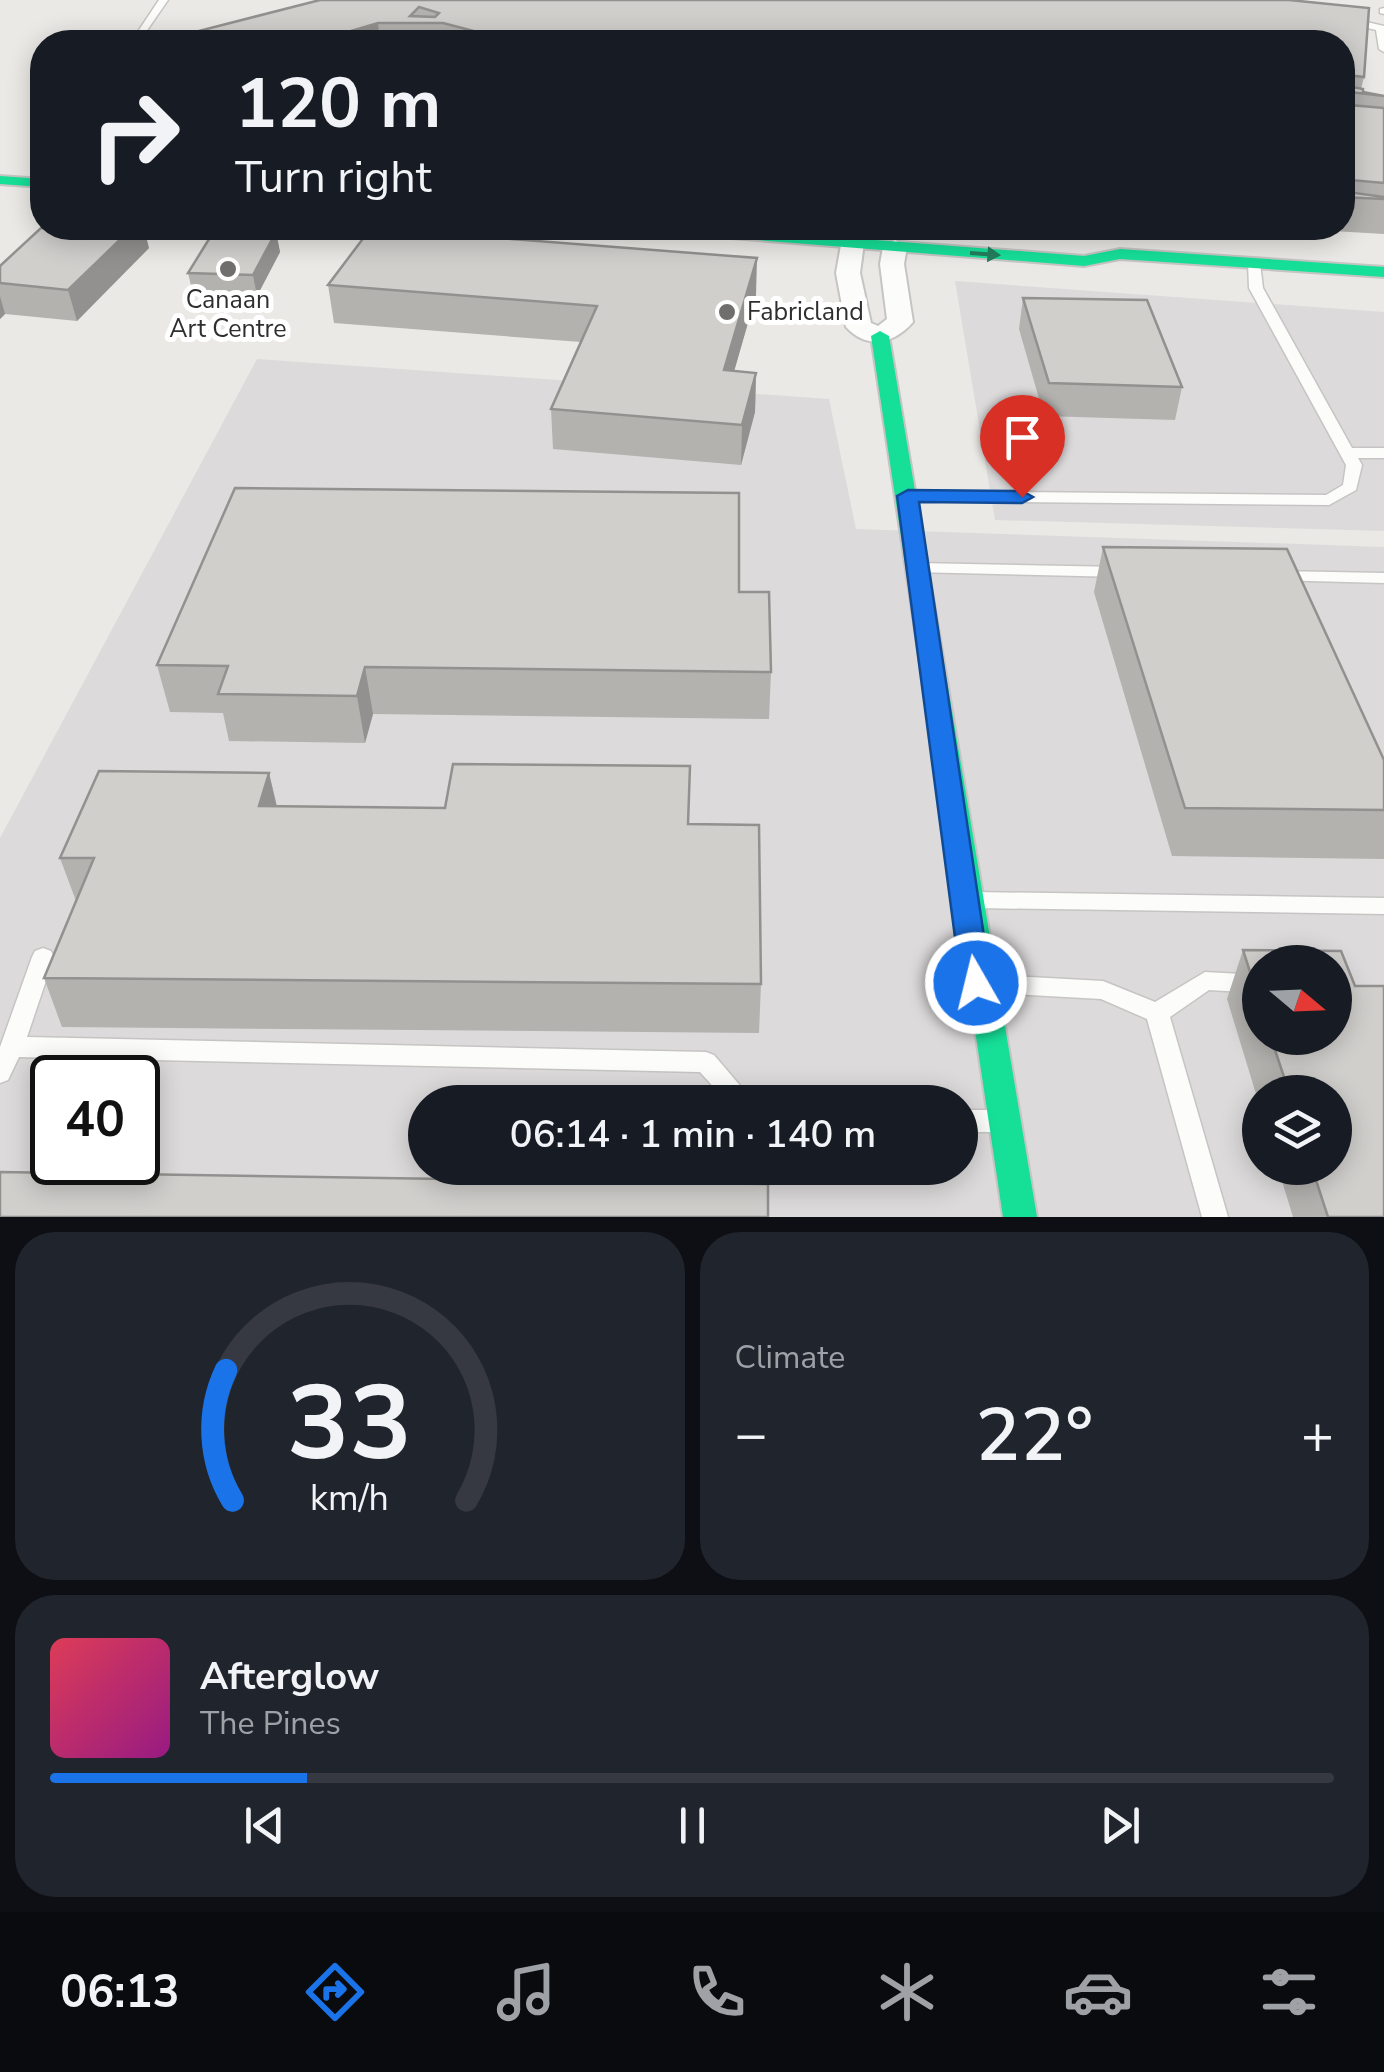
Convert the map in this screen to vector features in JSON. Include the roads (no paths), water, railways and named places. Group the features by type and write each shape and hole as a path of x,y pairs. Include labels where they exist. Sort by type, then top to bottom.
{"main road":[{"path":"0,180 30,182"},
{"path":"920,240 1084,261 1120,254 1384,272"},
{"path":"1074,240 1120,254"},
{"path":"880,336 908,496 976,983 1020,1217"}],"street":[{"path":"853,240 848,273 859,327 880,336 900,322 892,264 896,240"}],"lane":[{"path":"143,30 164,0"},
{"path":"1326,16 1382,28 1384,49"},
{"path":"908,496 1329,500 1350,487 1354,465 1256,288 1254,264"},
{"path":"1346,453 1384,453"},
{"path":"918,568 1136,573"},
{"path":"1251,575 1384,578"},
{"path":"965,900 1384,906"},
{"path":"0,1073 44,957"},
{"path":"1157,1014 1205,981 1242,983"},
{"path":"976,983 1103,990 1157,1014"},
{"path":"1157,1014 1215,1217"},
{"path":"12,1046 706,1062 727,1085"},
{"path":"978,1121 1002,1121"}],"place":[{"name":"Canaan Art Centre","path":"228,269"},
{"name":"Fabricland","path":"727,312"}]}
